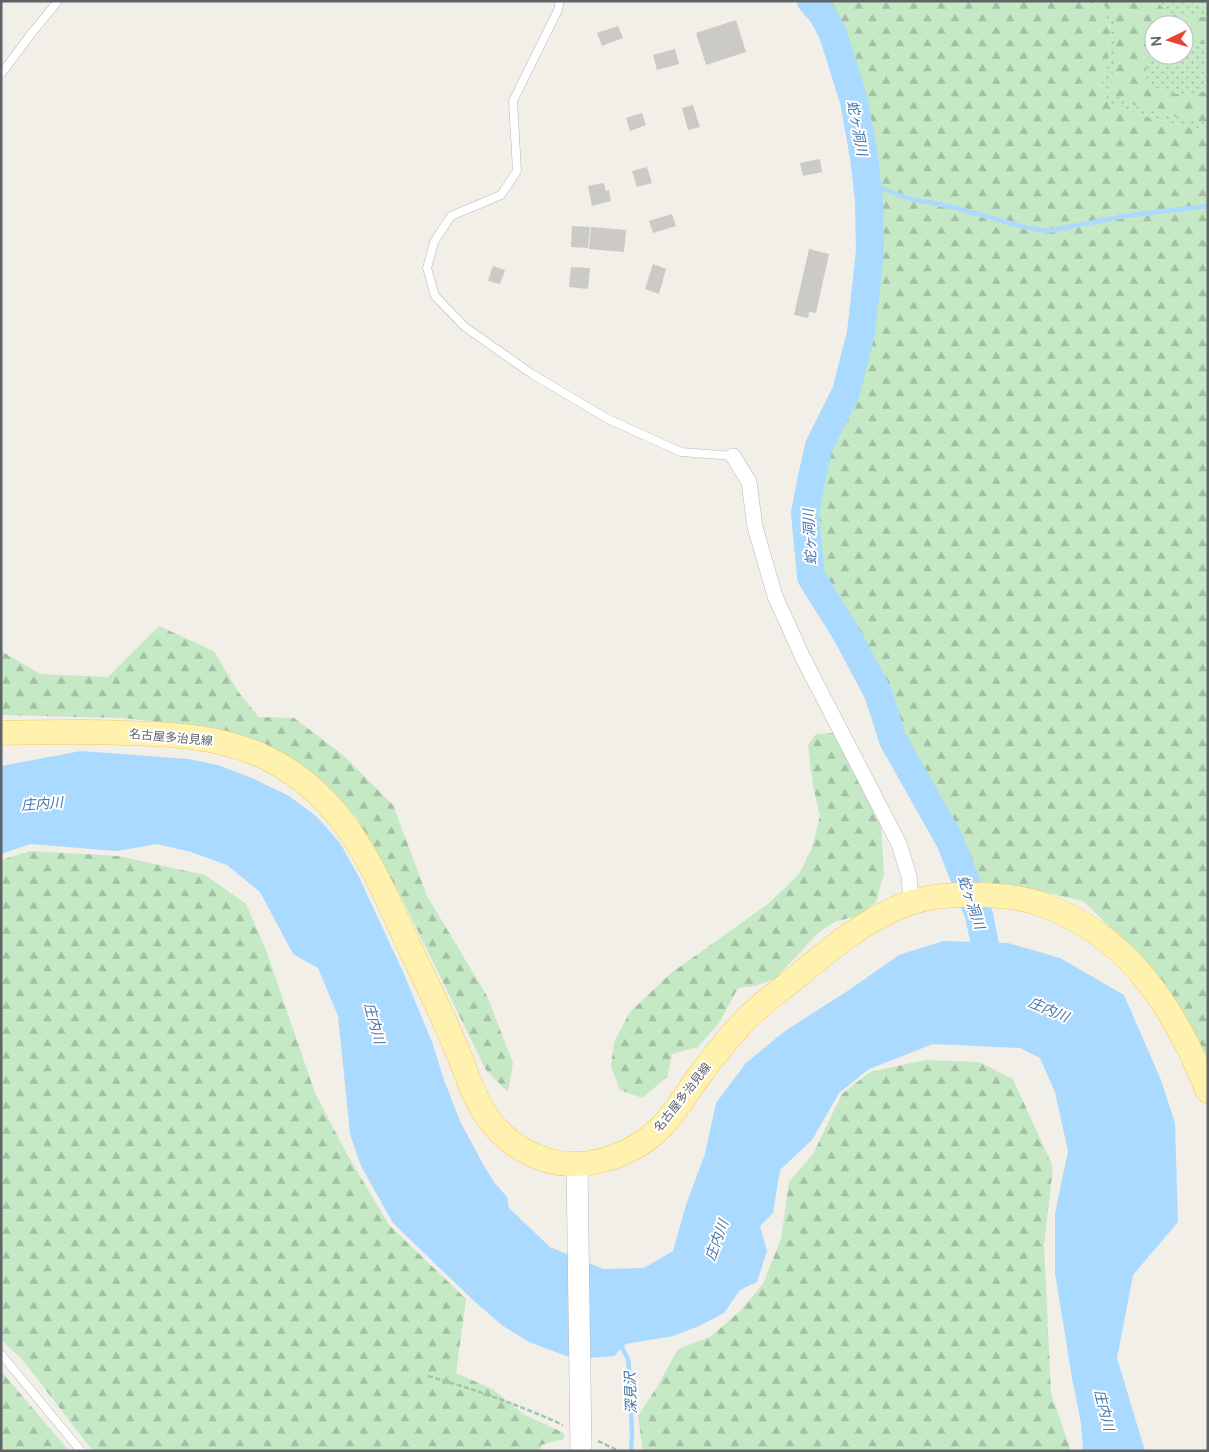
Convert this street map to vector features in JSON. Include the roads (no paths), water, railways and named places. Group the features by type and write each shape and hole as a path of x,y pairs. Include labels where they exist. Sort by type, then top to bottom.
{"main road":[{"name":"名古屋多治見線","path":"1,733 85,732 197,737 232,744 265,757 295,775 321,795 340,817 376,874 456,1047 476,1099 487,1118 502,1135 516,1146 530,1154 561,1164 595,1162 616,1156 645,1141 660,1128 707,1064 746,1018 837,943 876,918 911,902 958,894 993,895 1026,899 1058,910 1118,949 1146,978 1171,1013 1194,1057 1208,1091"}],"street":[{"path":"733,456 749,482 755,527 775,596 803,658 899,844 908,876 911,902"},
{"path":"577,1164 578,1206 573,1426 588,1445"}],"lane":[{"path":"1,74 30,34 58,1"},
{"path":"560,1 558,10 513,101 517,171 501,195 451,216 447,222 434,242 427,268 435,296 465,327 532,374 608,419 681,452 733,456"},
{"path":"1,1354 14,1367 81,1451"}],"water":[{"name":"庄内川","path":"81,751 188,759 218,765 254,779 289,796 316,816 340,843 359,877 403,972 432,1042 460,1121 484,1166 494,1182 507,1197 509,1208 550,1247 603,1269 644,1268 673,1251 686,1205 705,1154 716,1103 746,1063 785,1031 899,955 943,941 1008,943 1060,958 1124,995 1161,1080 1175,1123 1178,1222 1133,1275 1117,1358 1145,1451 1083,1451 1081,1423 1055,1273 1055,1213 1068,1151 1055,1092 1040,1058 1020,1048 933,1044 869,1069 839,1093 812,1140 780,1170 773,1213 760,1226 767,1251 757,1282 740,1290 724,1313 699,1326 673,1336 626,1344 614,1356 590,1358 566,1356 529,1342 503,1326 475,1302 393,1223 361,1166 350,1134 338,1016 318,968 293,954 260,892 227,865 191,852 157,844 117,851 30,844 1,854 1,766"}],"waterway":[{"name":"蛇ヶ洞川","path":"811,1 823,15 833,34 854,101 864,157 869,201 870,251 861,333 846,392 819,446 805,513 811,577 846,633 878,693 893,740 950,841 979,915 992,979"},
{"path":"867,188 880,188 911,199 953,207 1024,227 1048,231 1125,216 1208,206"},
{"name":"深見沢","path":"620,1344 628,1359 630,1378 631,1451"}]}
